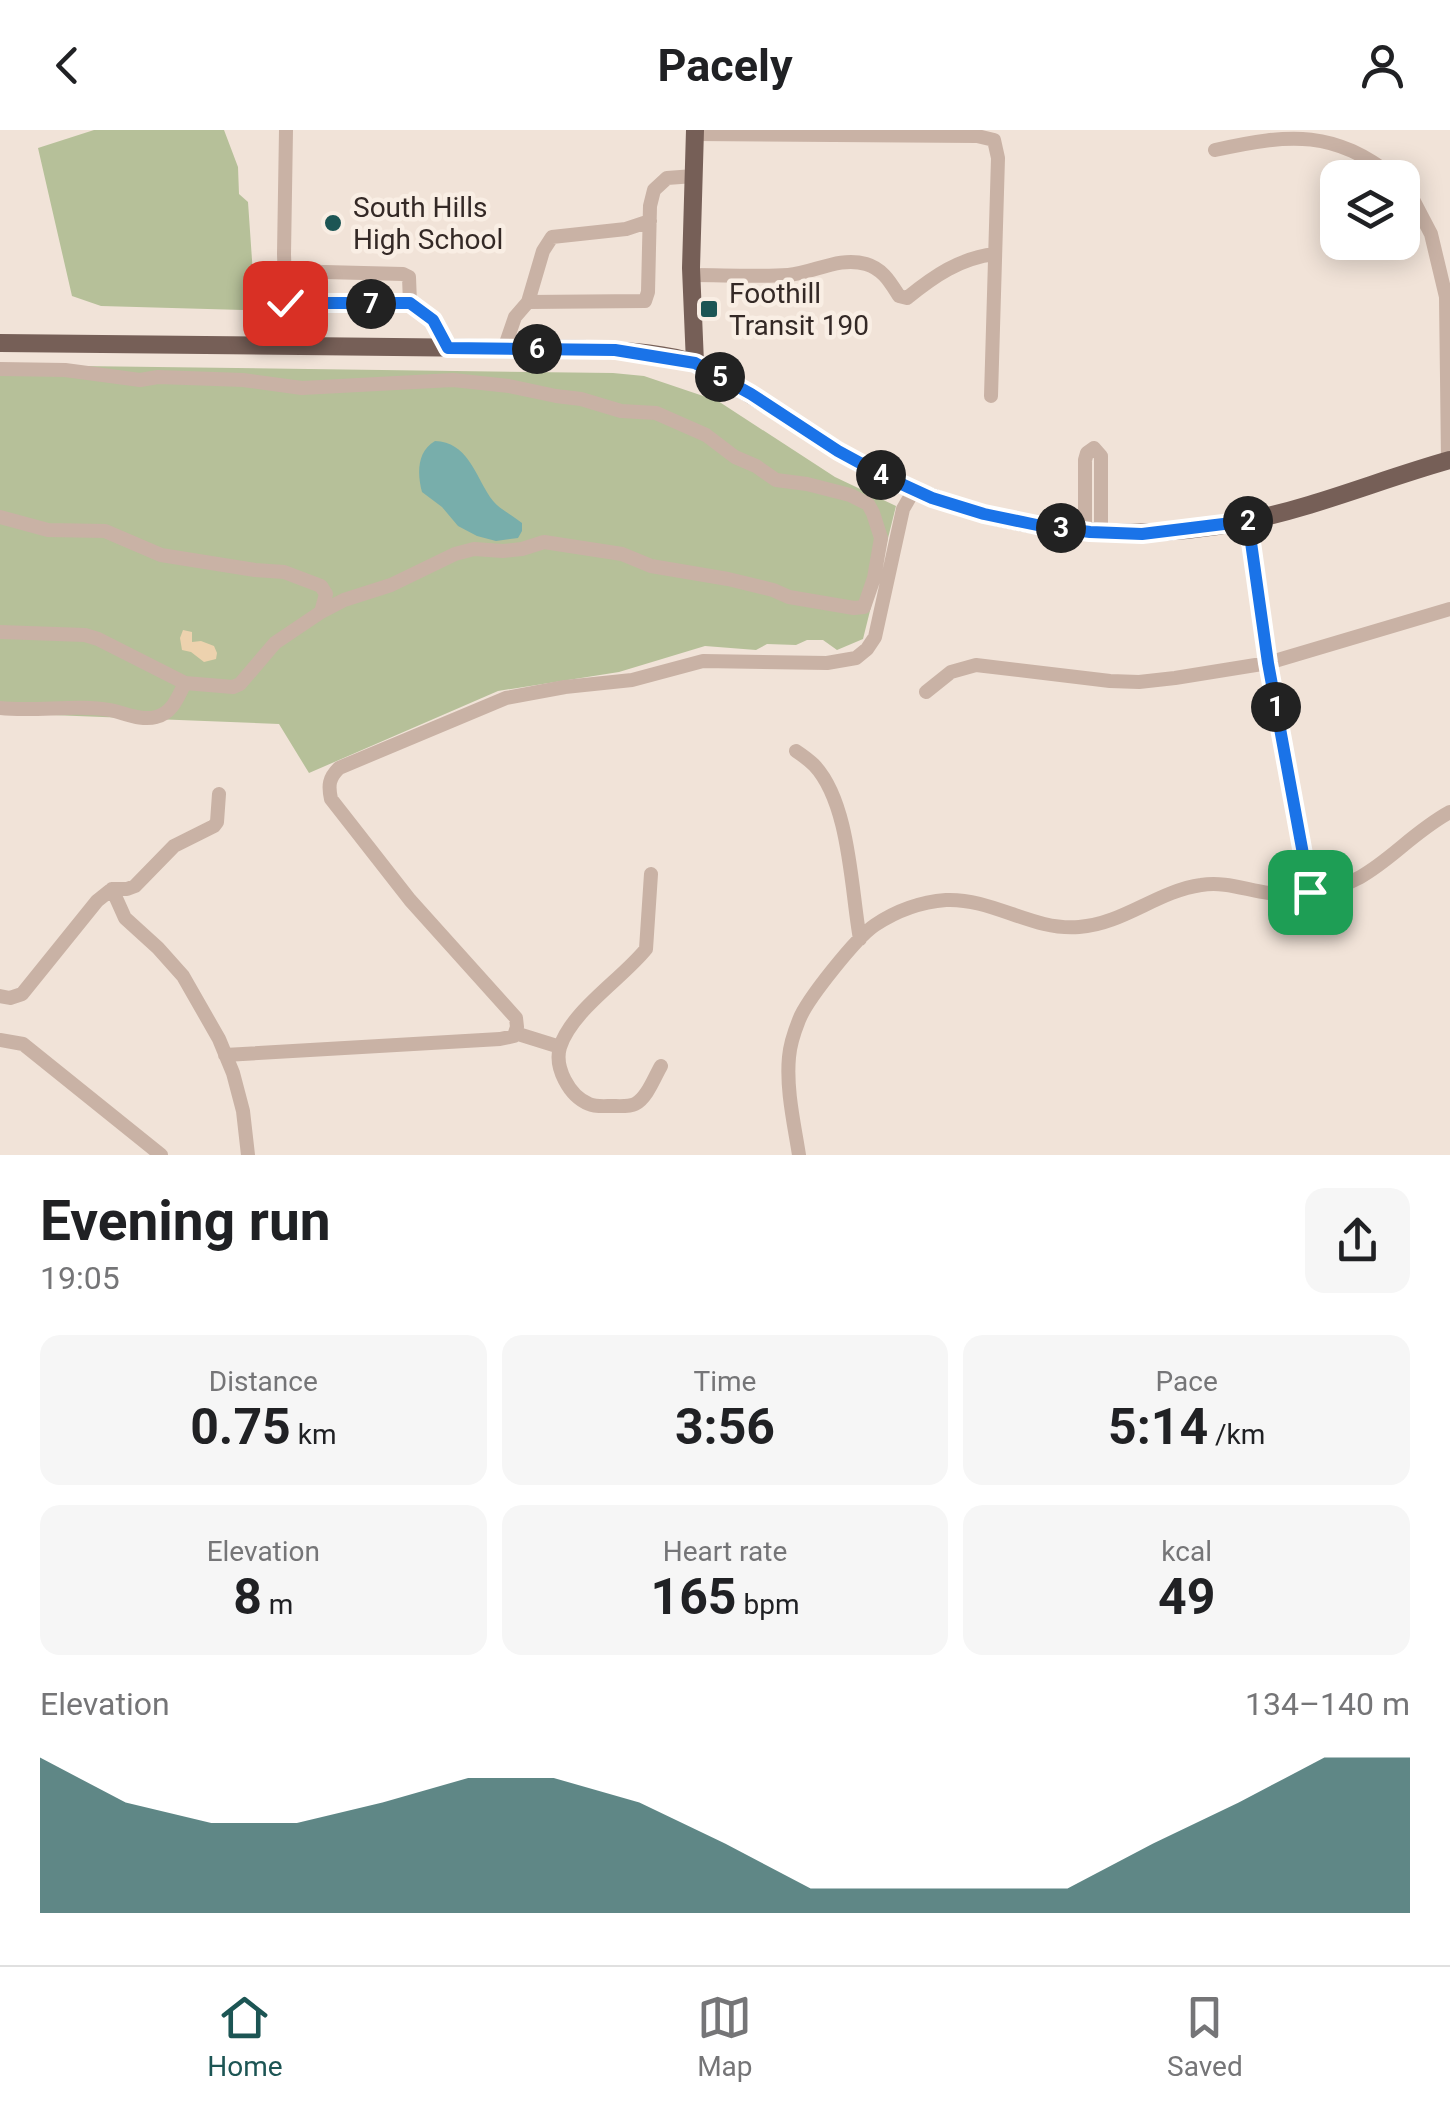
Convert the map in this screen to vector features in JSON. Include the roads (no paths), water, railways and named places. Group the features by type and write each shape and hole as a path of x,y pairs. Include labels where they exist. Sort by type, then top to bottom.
{"main road":[{"path":"695,132 695,363"},
{"path":"0,343 615,350 695,363 838,451 914,490 984,514 1093,531 1142,534 1248,521 1449,460"}],"street":[{"path":"286,130 286,346"},
{"path":"695,132 977,136 994,140 998,158 991,396"},
{"path":"1215,150 1293,132 1340,137 1378,160"},
{"path":"528,302 646,301 654,190 666,178 694,176"},
{"path":"1420,213 1431,234 1446,297 1449,460"},
{"path":"504,349 515,317 528,302 543,250 552,237 626,230 650,221"},
{"path":"692,275 791,274 848,262 862,263 876,268 899,296 907,298 950,267 970,258 995,254"},
{"path":"284,271 403,274 410,277 410,303"},
{"path":"285,303 410,303 433,320 448,348"},
{"path":"0,369 65,370 140,380 243,380 302,388 453,380 582,398 621,411 656,413 706,435 736,458 776,480 850,494 868,504 880,538 874,578 864,607 854,608 789,597 728,578 652,566 622,554 544,542 504,551 474,549 321,612 275,643 233,687 185,682 85,635 0,632"},
{"path":"225,1055 514,1036 516,1018 410,900 331,799 328,786 332,775 339,768 506,698 632,680 702,661 827,663 856,658 875,637 903,510 914,490"},
{"path":"0,517 48,530 105,530 161,555 284,572 321,586 326,594 321,612"},
{"path":"1248,521 1268,663 1310,892"},
{"path":"926,692 951,672 976,665 1139,682 1175,678 1268,663 1450,609"},
{"path":"0,708 98,708 145,718 159,717 170,710 185,682"},
{"path":"796,751 816,766 841,821 860,940"},
{"path":"0,996 22,994 96,900 112,889 135,886 174,846 214,826 220,794"},
{"path":"798,1155 789,1090 789,1055 800,1018 839,962 871,927 906,908 947,900 985,904 1047,926 1082,927 1202,884 1232,885 1269,893 1310,892 1349,884 1379,867 1430,823 1450,812"},
{"path":"652,874 646,949 590,1004 565,1036 558,1065 572,1092 589,1104 600,1106 634,1104 644,1096 661,1066"},
{"path":"112,889 126,918 183,976 202,1007 225,1055 243,1111 248,1155"},
{"path":"515,1032 560,1047"},
{"path":"0,1040 23,1044 162,1155"}],"water":[{"path":"435,441 463,453 493,501 522,523 518,538 496,541 477,536 458,526 422,492 420,464"}],"place":[{"name":"South Hills High School","path":"333,223"},
{"name":"Foothill Transit 190","path":"709,309"}]}
